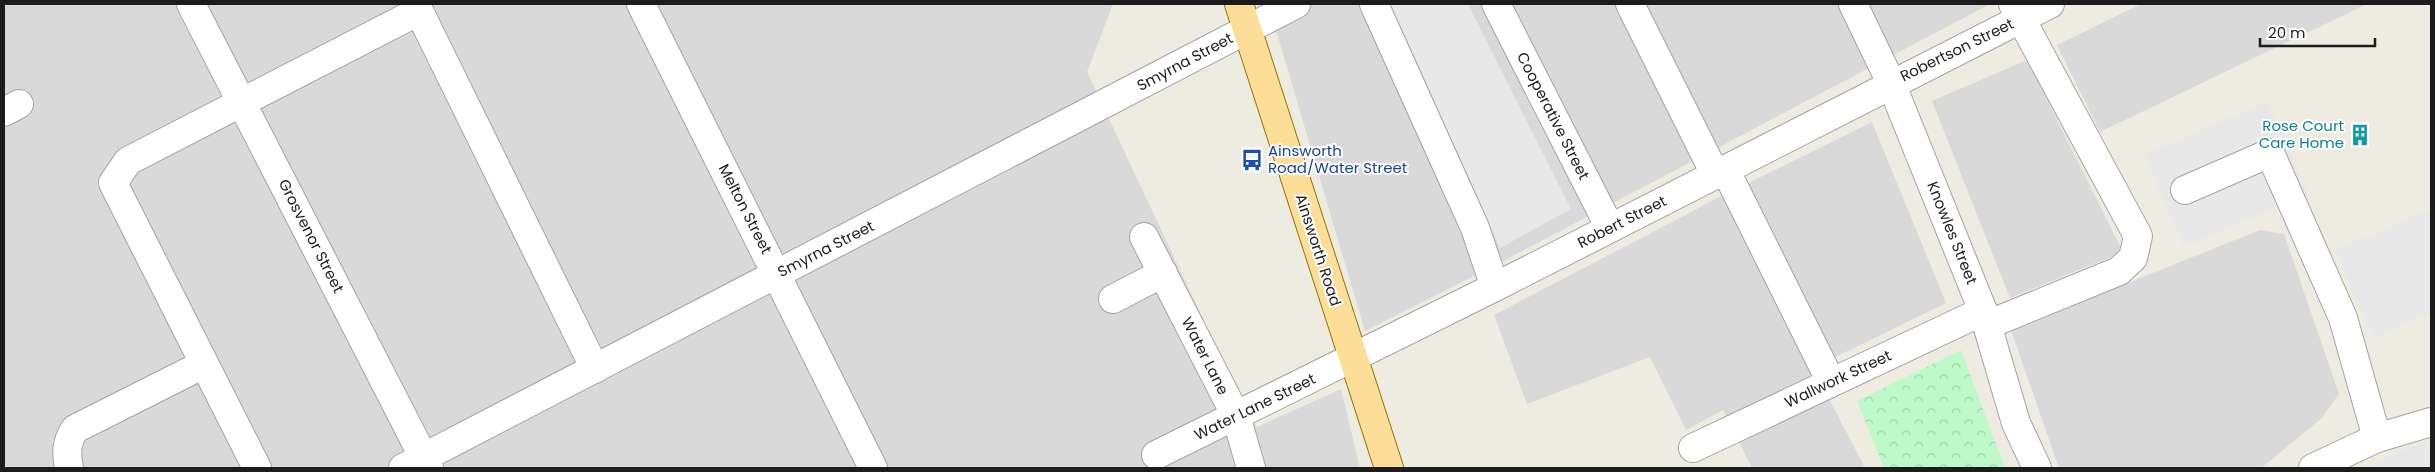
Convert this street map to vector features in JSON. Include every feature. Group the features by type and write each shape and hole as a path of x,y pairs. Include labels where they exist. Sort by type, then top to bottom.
{"main road":[{"name":"Ainsworth Road","path":"1243,16 1389,468"}],"street":[{"name":"Grosvenor Street","path":"191,4 242,102 419,465"},
{"name":"Melton Street","path":"641,4 874,468"},
{"name":"Smyrna Street","path":"419,465 595,369 778,274 1243,16 1296,4"},
{"path":"1374,4 1475,228 1495,287"},
{"name":"Cooperative Street","path":"1496,4 1610,228"},
{"path":"1630,4 1832,382"},
{"name":"Knowles Street","path":"1852,4 1891,83 1985,318 2016,423 2037,468"},
{"name":"Robertson Street","path":"1891,83 2017,11 2050,4"},
{"path":"257,468 114,183 128,161 419,11 595,369"},
{"name":"Wallwork Street","path":"1693,448 1832,382 1985,318 2119,271 2133,258 2138,236 2017,11"},
{"name":"Robert Street","path":"1353,359 1891,83"},
{"path":"2185,190 2270,153 2342,318 2378,438"},
{"name":"Water Lane","path":"1144,237 1236,416 1251,468"},
{"path":"1113,299 1162,273"},
{"name":"Water Lane Street","path":"1156,455 1353,359"},
{"path":"70,468 67,457 68,440 75,429 204,364"},
{"path":"2313,468 2378,438 2431,422"}],"shaded area":[{"path":"4,4 1113,4 1087,72 1235,387 1257,427 1341,389 1360,468 4,468"},
{"path":"1265,4 1990,4 1490,268 1365,331 1278,37"},
{"path":"1391,4 1468,4 1571,209 1500,248"},
{"path":"2141,4 2367,4 2100,132 2057,45"},
{"path":"2027,60 2123,252 2010,298 1932,101"},
{"path":"2267,101 2308,193 2184,247 2144,155"},
{"path":"1872,122 1946,303 1813,368 1864,466 1860,468 1752,468 1723,410 1686,430 1650,357 1527,404 1494,315 1714,200"},
{"path":"2431,209 2431,313 2373,338 2335,250"},
{"path":"2260,230 2284,234 2339,394 2321,419 2261,468 2059,468 2011,330"},
{"path":"2426,440 2431,452 2431,468 2364,468"}],"green space":[{"path":"1961,350 2005,468 1884,468 1857,401"}],"place":[{"name":"Rose Court Care Home","path":"2360,135"},
{"name":"Ainsworth Road/Water Street","path":"1252,160"}]}
